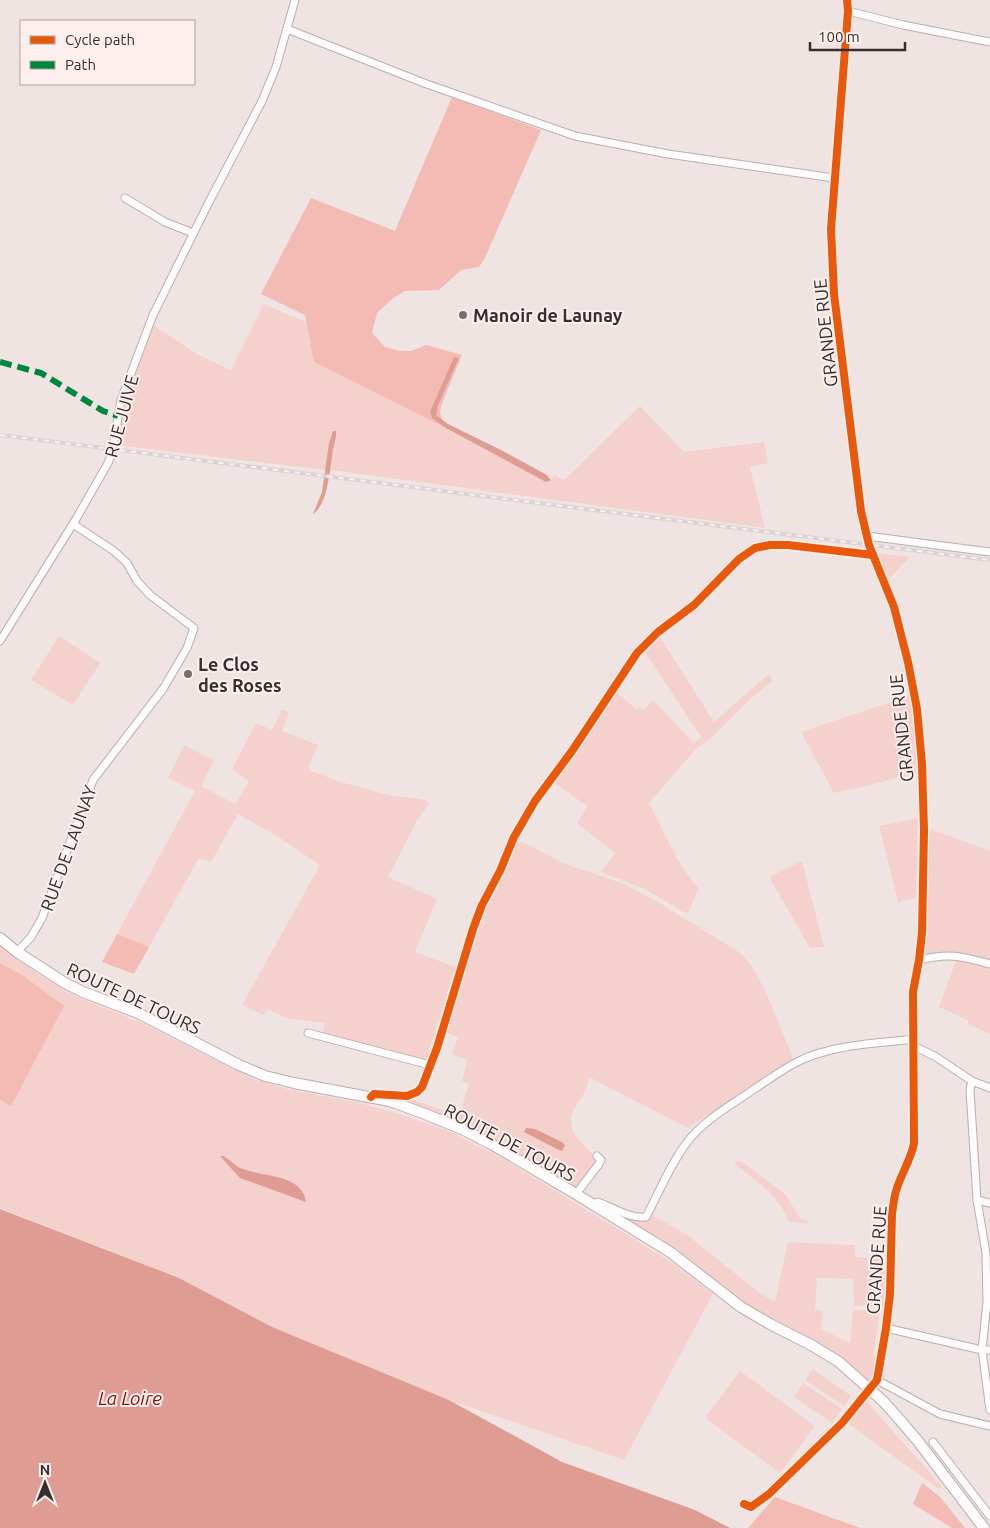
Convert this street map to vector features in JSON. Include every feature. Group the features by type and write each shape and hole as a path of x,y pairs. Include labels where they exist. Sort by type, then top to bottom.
{"main road":[{"name":"ROUTE DE TOURS","path":"0,938 17,952 65,983 138,1013 239,1065 265,1076 294,1084 390,1101 425,1114 462,1129 493,1145 576,1194 670,1252 741,1307 797,1339 868,1391 930,1459 984,1528"}],"street":[{"name":"RUE JUIVE","path":"0,641 73,524 108,463 112,453 121,400 153,315 193,233 262,101 276,67 295,0"},
{"name":"GRANDE RUE","path":"847,0 848,11 830,229 834,294 859,497 873,555 894,607 908,662 917,709 922,764 924,830 922,932 913,992 914,1143 912,1153 896,1190 892,1214 890,1290 877,1380"},
{"path":"848,11 902,25 990,42"},
{"path":"287,29 424,83 575,136 668,154 834,178"},
{"path":"125,198 165,222 193,233"},
{"name":"RUE DE LAUNAY","path":"17,952 30,938 42,918 93,780 163,689 187,648 194,628 150,596 137,581 126,563 114,551 73,524"},
{"path":"867,536 990,552"},
{"path":"371,1097 374,1094 408,1096 417,1092 426,1078 482,905 500,871 514,836 535,801 572,751 637,653 658,632 694,604 739,559 755,548 770,544 788,544 873,555"},
{"path":"919,960 940,955 959,956 990,964"},
{"path":"308,1033 430,1065"},
{"path":"592,1204 598,1202 640,1218 646,1217 680,1153 702,1126 796,1062 831,1050 862,1044 914,1042 972,1081 990,1088"},
{"path":"972,1081 970,1090 977,1200 986,1253 986,1350 990,1410"},
{"path":"576,1194 599,1164 601,1160 597,1156"},
{"path":"977,1200 990,1203"},
{"path":"886,1328 986,1350"},
{"path":"744,1504 751,1507 769,1494 842,1423 877,1380 940,1414 990,1426"},
{"path":"933,1442 990,1516"}],"shaded area":[{"path":"452,97 541,130 485,258 479,267 461,270 439,290 405,291 392,299 377,313 372,333 385,347 400,351 411,351 426,345 462,355 442,403 440,412 444,427 314,362 305,315 261,294 311,198 395,231"},
{"path":"264,304 306,322 315,362 444,427 546,482 551,480 554,475 564,480 640,406 684,452 764,442 768,463 750,467 765,528 330,470 337,434 331,434 326,470 116,445 126,399 153,325 197,354 231,370"},
{"path":"875,553 910,557 887,579"},
{"path":"59,636 100,663 73,705 31,680"},
{"path":"660,637 714,722 769,674 772,681 748,701 710,739 695,750 649,803 677,858 699,888 688,913 683,912 645,889 601,872 615,853 577,823 587,806 552,781 615,691 638,710 639,707 643,710 653,700 694,743 701,737 643,649"},
{"path":"912,695 918,772 834,793 801,732"},
{"path":"282,709 289,713 282,731 318,745 309,765 311,772 389,795 425,800 429,804 418,819 388,877 437,899 415,952 458,968 453,975 426,1060 323,1034 324,1023 287,1018 268,1009 263,1015 242,1005 320,865 280,838 238,814 211,862 199,858 149,947 117,934 195,791 168,778 184,745 214,761 201,786 235,804 249,781 232,769 256,723 272,730"},
{"path":"918,818 916,898 898,902 879,826"},
{"path":"928,828 990,851 990,960 950,953 925,954"},
{"path":"518,842 522,842 563,863 624,884 658,902 742,954 750,963 764,988 792,1055 792,1060 688,1128 589,1077 586,1089 574,1109 571,1119 573,1130 595,1159 595,1167 589,1176 576,1187 485,1136 438,1114 389,1096 414,1100 459,1116 469,1084 462,1081 467,1060 452,1054 458,1037 445,1032 479,920"},
{"path":"802,861 824,947 810,948 769,877"},
{"path":"117,934 149,947 134,974 102,962"},
{"path":"0,943 38,974 75,996 142,1023 253,1079 283,1088 360,1103 400,1114 449,1131 500,1157 618,1229 677,1266 713,1294 624,1460 449,1400 272,1327 179,1278 0,1208 0,1100 11,1106 22,975 0,963"},
{"path":"957,958 990,966 990,1034 968,1024 969,1021 939,1007"},
{"path":"0,963 22,975 64,1006 11,1106 0,1100"},
{"path":"741,1161 786,1195 799,1217 810,1223 789,1222 774,1197 734,1162"},
{"path":"607,1207 640,1220 648,1220 652,1215 686,1234 758,1292 775,1302 788,1242 855,1245 855,1257 889,1259 887,1306 854,1306 853,1279 817,1278 815,1310 823,1311 821,1329 850,1343 853,1310 880,1311 873,1357 877,1358 876,1371 872,1378 868,1380 863,1378 752,1309"},
{"path":"813,1369 851,1396 844,1406 805,1380"},
{"path":"740,1371 815,1426 780,1473 705,1418"},
{"path":"803,1383 842,1409 832,1423 794,1397"},
{"path":"865,1400 942,1486 939,1489 850,1425 848,1422"},
{"path":"922,1483 940,1497 965,1528 952,1528 913,1504"},
{"path":"775,1497 860,1528 748,1528"}],"water":[{"path":"454,357 459,358 438,405 436,415 448,424 547,475 551,480 546,482 444,427 432,418 430,412"},
{"path":"333,431 336,431 336,436 328,485 322,503 313,514 322,492 329,443"},
{"path":"526,1128 535,1129 562,1142 565,1145 562,1151 524,1132"},
{"path":"220,1156 224,1156 235,1165 251,1172 290,1181 298,1186 306,1202 240,1178"},
{"name":"La Loire","path":"0,1209 179,1278 272,1327 449,1400 562,1462 695,1510 730,1528 0,1528"}],"railway":[{"path":"0,435 990,560"}],"marked path":[{"path":"0,362 41,373 103,411 118,416"}],"cycle path":[{"path":"744,1504 751,1507 769,1494 842,1423 877,1380 890,1294 892,1214 895,1194 914,1143 913,992 922,933 924,830 922,764 917,709 908,662 894,607 869,545 861,511 834,294 831,229 848,11 847,0"},
{"path":"371,1097 374,1094 407,1096 417,1092 422,1087 437,1048 473,929 482,905 500,871 514,837 535,801 572,751 637,653 658,632 694,605 739,559 755,548 770,545 788,545 873,555"}],"place":[{"name":"Manoir de Launay","path":"463,315"},
{"name":"Le Clos des Roses","path":"188,674"}]}
